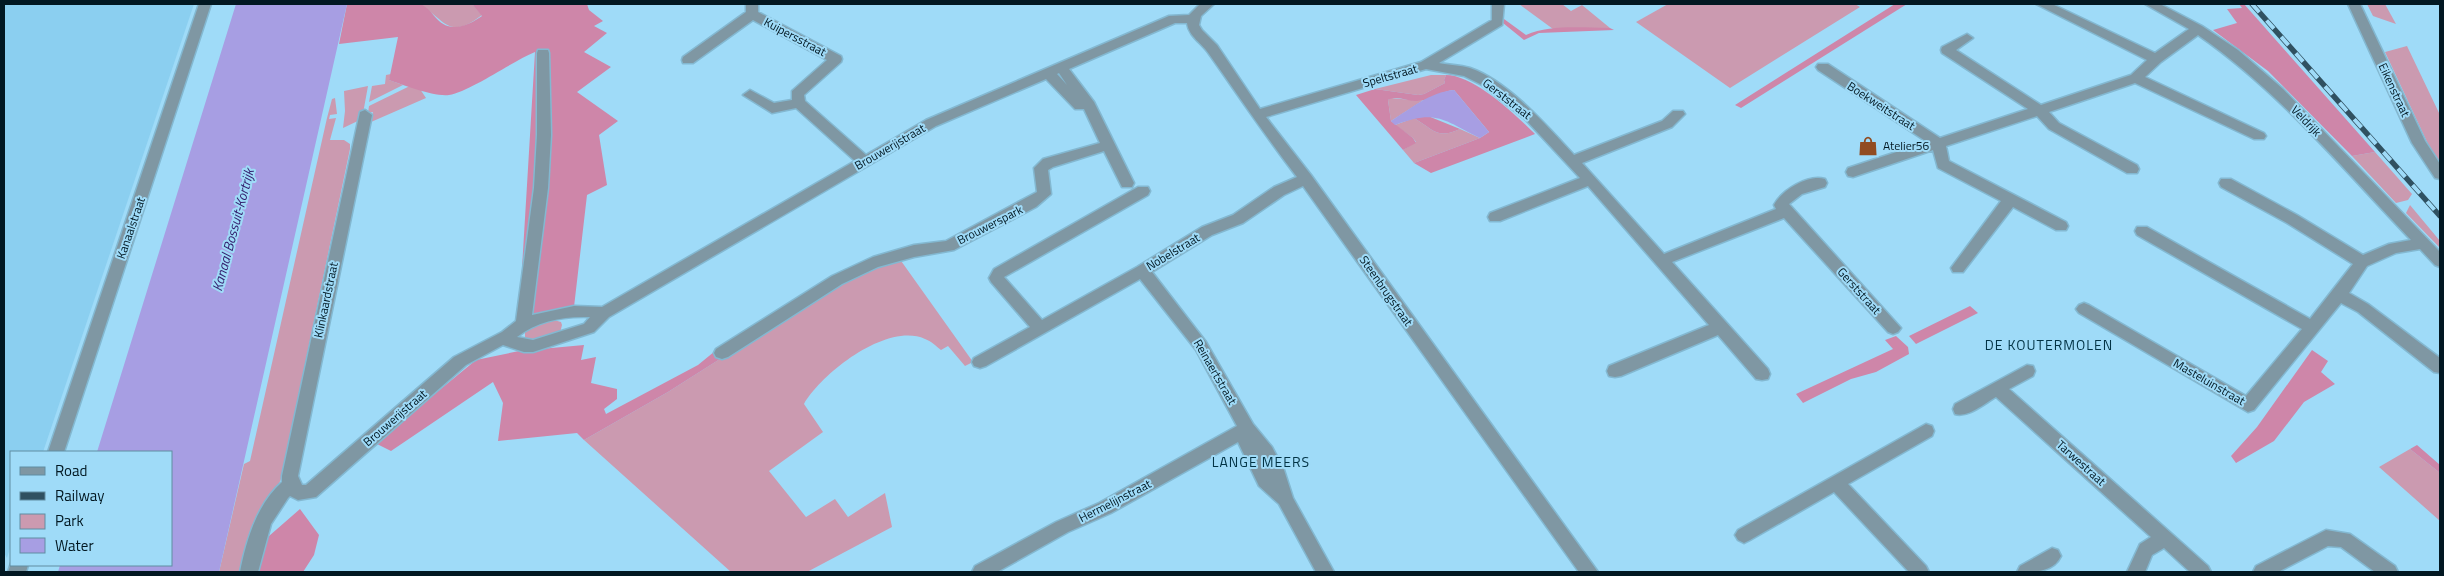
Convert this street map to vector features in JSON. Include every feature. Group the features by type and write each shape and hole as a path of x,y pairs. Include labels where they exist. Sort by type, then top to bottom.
{"street":[{"name":"Kanaalstraat","path":"56,451 205,4"},
{"name":"Speltstraat","path":"1257,115 1426,65 1498,22 1498,4"},
{"path":"2042,4 2156,59"},
{"name":"Veldrijk","path":"2151,4 2198,30 2233,53 2278,92 2440,262"},
{"name":"Eikenstraat","path":"2354,4 2419,143 2440,174"},
{"name":"Kuipersstraat","path":"688,60 752,9 836,59 797,94 799,103"},
{"name":"Brouwerijstraat","path":"503,339 524,346 533,346 589,328 604,313 931,123 1173,18 1198,9"},
{"name":"Steenbrugstraat","path":"1198,9 1196,32 1212,48 1257,115 1306,179 1589,572"},
{"path":"1852,172 2136,78 2156,59 2198,30"},
{"path":"1968,38 1948,50 2039,110 2054,126 2132,169"},
{"path":"523,324 541,188 544,135 543,53"},
{"name":"Gerststraat","path":"1426,65 1467,72 1487,82 1531,117 1663,260 1762,374"},
{"path":"1061,67 1087,102 1127,183"},
{"name":"Boekweitstraat","path":"1823,67 1939,144"},
{"path":"1047,72 1101,127"},
{"path":"2136,78 2259,136"},
{"path":"750,95 772,108 799,103 864,161"},
{"path":"1572,161 1667,124 1678,114"},
{"name":"Klinkaardstraat","path":"291,485 290,476 365,115"},
{"path":"1939,144 1943,164 2061,226"},
{"name":"Brouwerspark","path":"722,352 837,280 873,263 914,251 949,246 1031,204 1044,194 1041,168 1048,163 1108,145"},
{"name":"Nobelstraat","path":"980,362 1142,271 1207,231 1238,219 1279,191 1306,179"},
{"path":"1495,217 1590,180"},
{"path":"1663,260 1786,211 1781,205 1784,198 1801,189 1820,183"},
{"path":"2226,183 2292,219 2362,262 2394,248 2423,243"},
{"path":"1040,328 996,278 999,273 1143,191"},
{"path":"1958,268 2010,200"},
{"name":"Gerststraat","path":"1786,211 1893,328"},
{"path":"2142,231 2313,328"},
{"name":"Masteluinstraat","path":"2084,309 2248,405 2340,295 2362,262"},
{"name":"Reinaertstraat","path":"1142,271 1201,346 1247,429 1259,438 1276,471 1285,499 1325,572"},
{"path":"2340,295 2363,308 2440,367"},
{"name":"Brouwerijstraat","path":"291,485 298,493 310,492 460,361 473,352 503,339 523,324 537,319 578,312 593,311 604,313"},
{"path":"573,334 573,318 578,312"},
{"path":"1615,371 1720,327"},
{"path":"1961,409 2027,370"},
{"name":"Tarwestraat","path":"1997,388 2202,572"},
{"name":"Hermelijnstraat","path":"981,572 1062,527 1105,508 1247,429"},
{"path":"1744,535 1926,431"},
{"path":"1834,482 1920,572"},
{"path":"249,572 258,536 267,517 282,492 291,485"},
{"path":"2262,572 2326,538 2344,539 2389,572"},
{"path":"2136,572 2146,550 2164,539"},
{"path":"2026,572 2052,556"}],"shaded area":[{"path":"4,4 194,4 43,451 10,451 10,548 7,558 4,553"},
{"path":"347,4 420,4 428,9 442,24 460,27 482,16 472,4 587,4 589,10 603,21 594,26 607,33 584,52 611,67 577,92 618,121 599,135 607,185 587,195 574,307 519,318 535,52 458,92 443,95 427,92 389,80 398,37 339,44"},
{"path":"1895,4 1907,4 1741,108 1735,105"},
{"path":"2239,4 2244,4 2375,152 2352,156 2268,71 2213,30 2237,23 2227,9 2242,8"},
{"path":"1504,19 1526,35 1557,28 1610,28 1614,30 1539,33 1524,40 1503,23"},
{"path":"1446,75 1469,82 1494,97 1535,134 1431,173 1414,163 1480,138 1489,132 1454,90 1420,101 1398,98 1388,100 1391,121 1413,138 1416,143 1403,150 1356,95 1375,89 1418,95 1424,94 1445,83"},
{"path":"1428,116 1460,129 1440,133 1414,118"},
{"path":"1970,306 1978,313 1916,344 1909,336"},
{"path":"1896,336 1908,347 1909,354 1876,372 1851,379 1803,403 1796,394 1893,349 1885,340"},
{"path":"584,345 581,360 596,357 591,383 617,389 617,399 604,409 606,414 698,365 720,347 731,352 668,392 584,440 577,433 498,441 503,403 493,382 391,451 375,443 476,360 519,351"},
{"path":"2312,350 2328,361 2321,372 2335,384 2304,402 2274,441 2236,463 2231,456 2257,427"},
{"path":"2417,445 2440,465 2440,473 2410,449"},
{"path":"300,509 319,535 314,555 303,572 255,572 261,543"}],"green space":[{"path":"419,4 472,4 482,15 471,23 454,27 448,25"},
{"path":"1519,4 1562,4 1571,11 1582,5 1610,28 1553,29"},
{"path":"1668,4 1855,4 1860,7 1730,88 1636,22"},
{"path":"2367,4 2385,4 2396,24 2373,16"},
{"path":"2407,46 2440,115 2440,162 2428,144 2385,52"},
{"path":"391,74 389,80 403,85 369,102 372,86 385,84 386,75"},
{"path":"1431,75 1446,75 1445,83 1424,94 1418,95 1375,89"},
{"path":"416,83 426,98 371,122 373,112 368,113 369,106"},
{"path":"368,86 362,119 343,128 345,111 344,91"},
{"path":"335,98 337,114 330,115 329,119 336,118 330,140 344,140 350,144 350,149 281,479 247,555 244,572 219,572 244,464 250,461 327,118 332,99"},
{"path":"1391,98 1422,101 1391,121 1388,100"},
{"path":"1414,118 1436,132 1446,133 1460,129 1480,138 1414,163 1403,150 1416,142 1395,125"},
{"path":"2375,152 2412,194 2408,200 2396,203 2352,156"},
{"path":"2410,205 2440,241 2440,248 2406,213"},
{"path":"899,258 973,362 965,366 948,346 941,350 927,340 910,336 893,338 857,353 825,378 804,404 823,432 769,471 806,517 835,499 848,517 885,493 892,527 807,572 731,572 584,440 668,392 841,282"},
{"path":"554,320 561,322 560,333 534,341 525,338 525,330 529,325"},
{"path":"2410,449 2440,473 2440,521 2379,467"}],"water":[{"name":"Kanaal Bossuit-Kortrijk","path":"236,4 347,4 219,572 58,572 60,566 172,566 172,451 97,451"},
{"path":"1454,90 1489,132 1480,138 1448,122 1431,117 1409,120 1395,125 1391,121 1413,106 1437,94"}],"railway":[{"path":"2252,4 2440,216"}],"place":[{"name":"Atelier56","path":"1868,146"}],"district":[{"name":"DE KOUTERMOLEN","path":"2049,345"},
{"name":"LANGE MEERS","path":"1261,462"}]}
